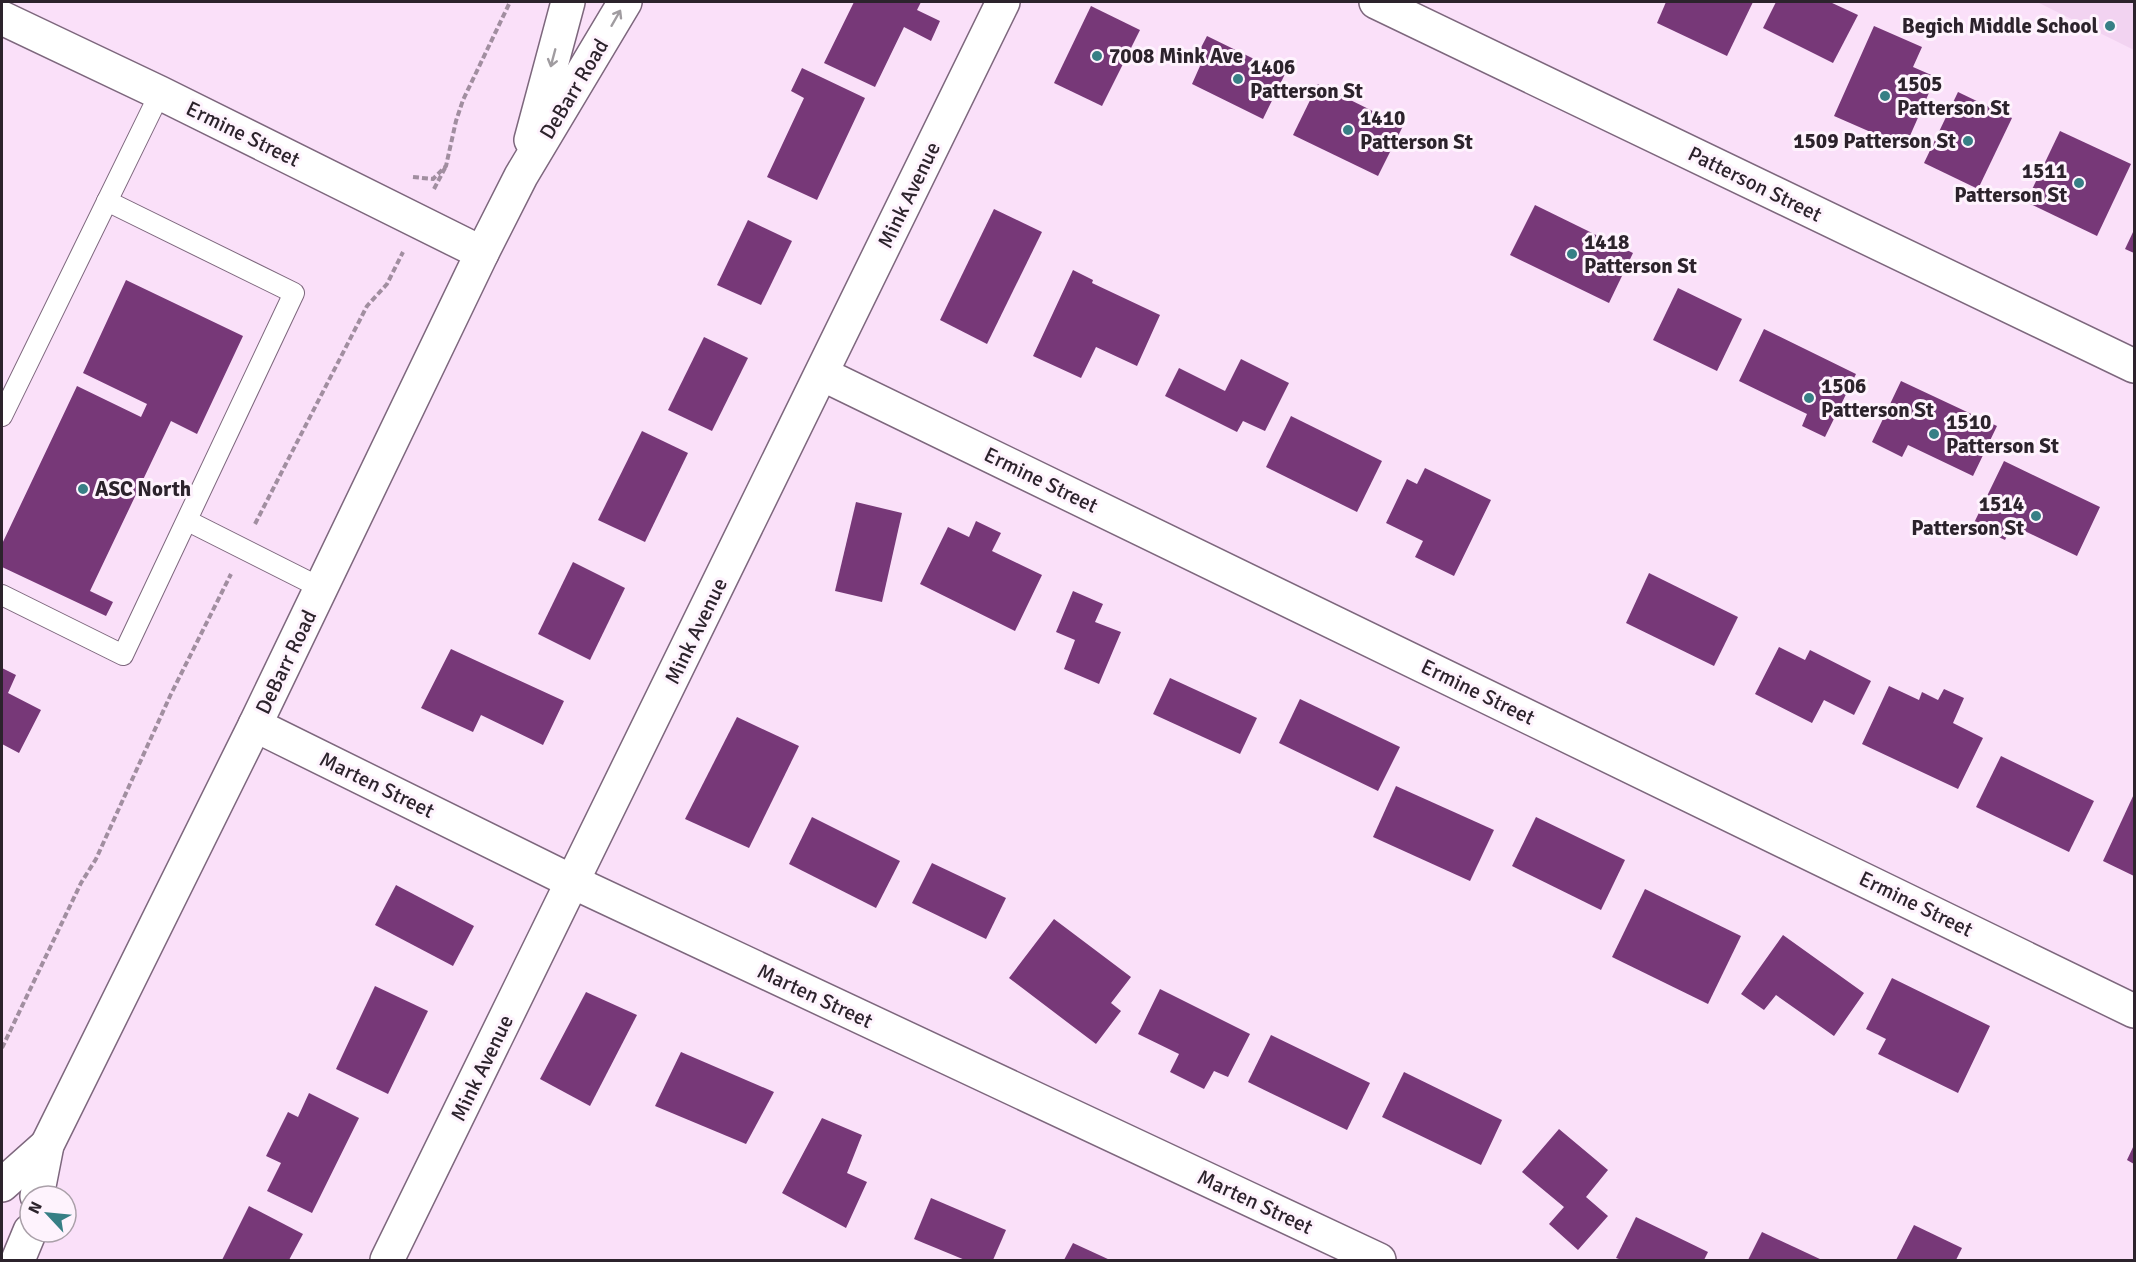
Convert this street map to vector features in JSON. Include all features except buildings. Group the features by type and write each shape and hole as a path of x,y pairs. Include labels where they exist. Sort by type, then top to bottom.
{"street":[{"name":"DeBarr Road","path":"521,176 568,2"},
{"name":"DeBarr Road","path":"39,1184 47,1145 255,725 482,253 521,176 625,2"},
{"name":"Mink Avenue","path":"387,1260 1003,2"},
{"name":"Patterson Street","path":"1376,2 2134,366"},
{"name":"Ermine Street","path":"2,18 160,93 482,253"},
{"name":"Ermine Street","path":"822,374 2134,1011"},
{"name":"Marten Street","path":"255,725 573,882 1379,1260"},
{"name":"DeBarr Road","path":"2,1185 47,1145"},
{"path":"18,1260 25,1244"}],"lane":[{"path":"2,416 160,93"},
{"path":"2,595 123,655 294,293 107,201"},
{"path":"188,521 321,588"}],"path":[{"path":"2,1048 81,883 96,859 171,694 243,548 367,306 387,284 446,166 456,121 464,100 510,2"},
{"path":"408,178 433,179 446,166"}],"shaded area":[{"name":"Begich Middle School","path":"2037,2 2134,2 2134,50"}],"place":[{"name":"Begich Middle School","path":"2110,26"},
{"name":"7008 Mink Ave","path":"1097,56"},
{"name":"1406 Patterson St","path":"1238,79"},
{"name":"1505 Patterson St","path":"1885,96"},
{"name":"1410 Patterson St","path":"1348,130"},
{"name":"1509 Patterson St","path":"1968,141"},
{"name":"1511 Patterson St","path":"2079,183"},
{"name":"1418 Patterson St","path":"1572,254"},
{"name":"1506 Patterson St","path":"1809,398"},
{"name":"1510 Patterson St","path":"1934,434"},
{"name":"ASC North","path":"83,489"},
{"name":"1514 Patterson St","path":"2036,516"}]}
